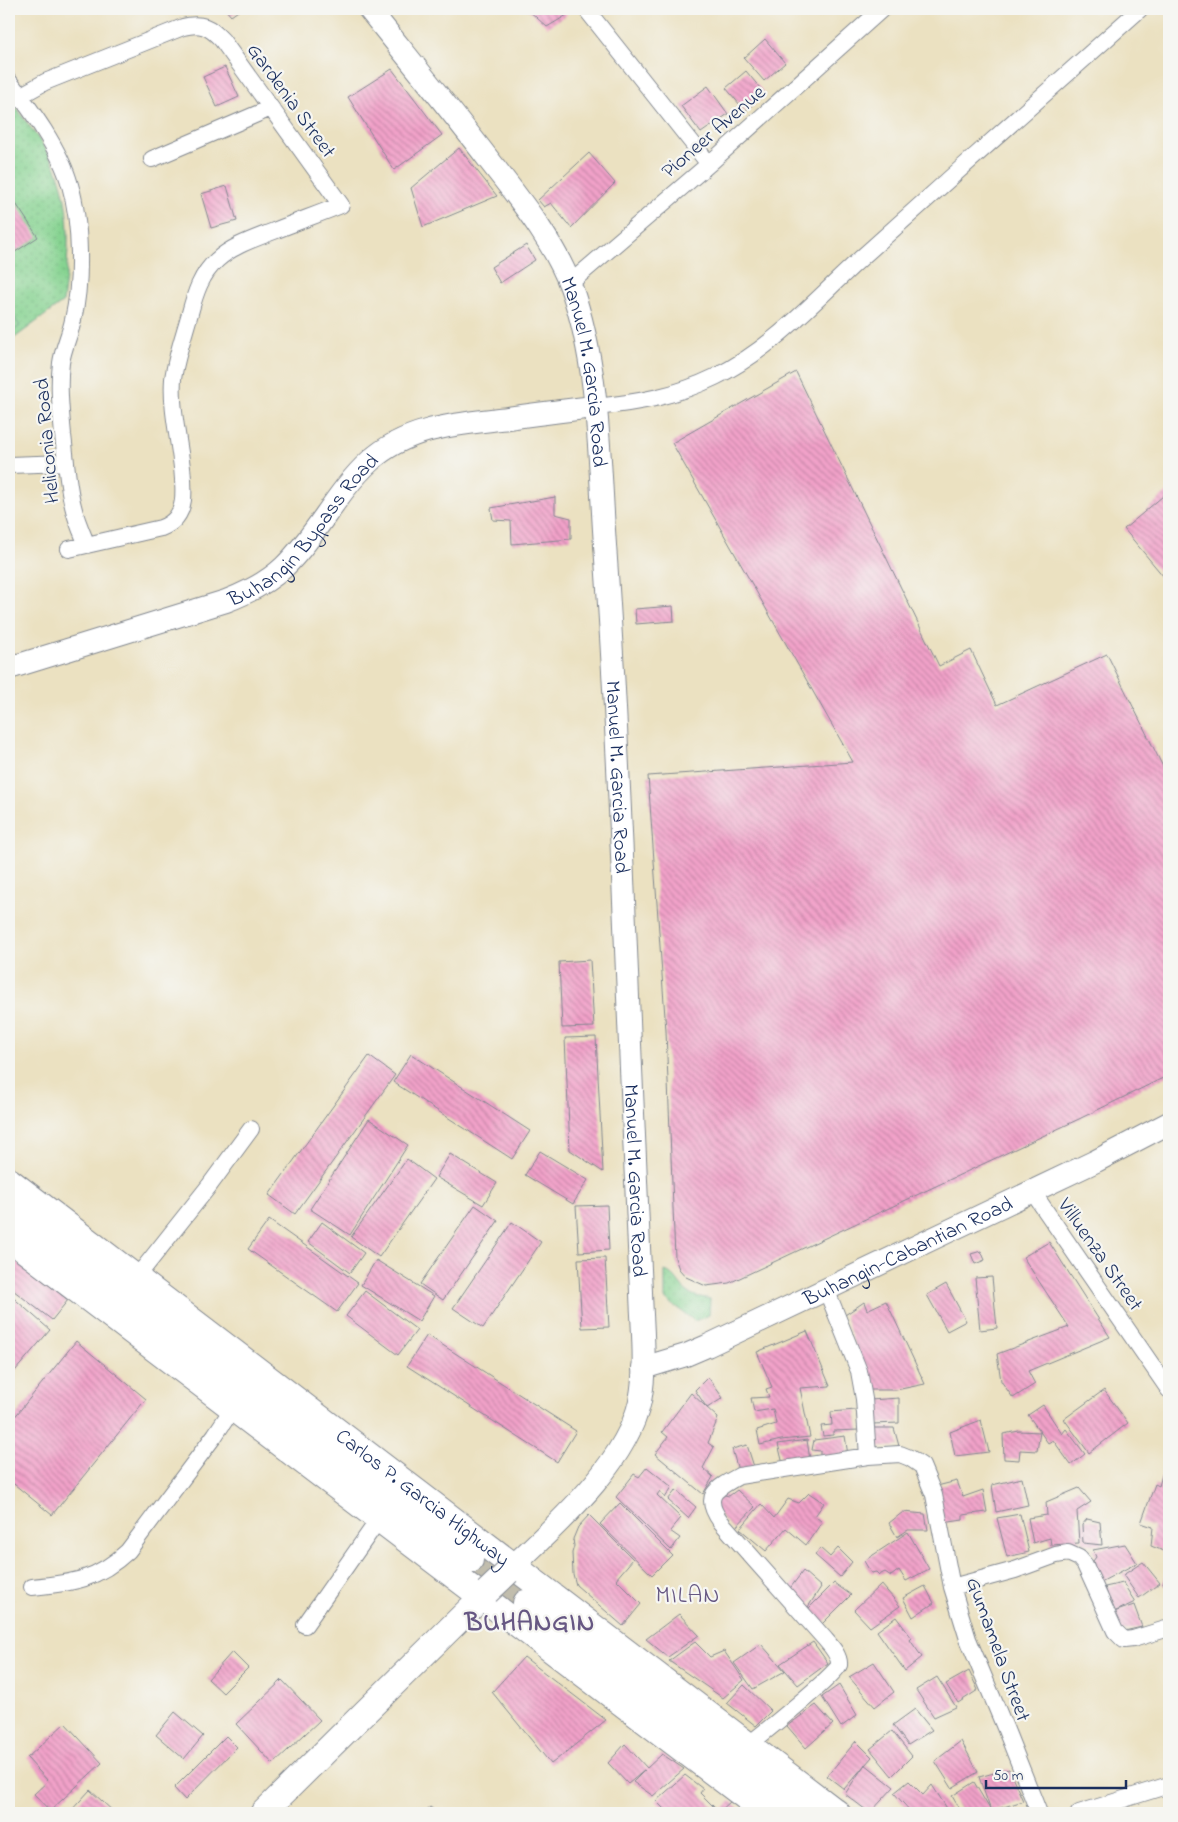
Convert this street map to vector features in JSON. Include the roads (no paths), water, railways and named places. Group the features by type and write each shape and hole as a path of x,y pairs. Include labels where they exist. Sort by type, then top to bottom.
{"highway":[{"name":"Carlos P. Garcia Highway","path":"9,1181 510,1569 837,1813"},
{"name":"Carlos P. Garcia Highway","path":"9,1208 470,1560"},
{"name":"Carlos P. Garcia Highway","path":"9,1238 379,1519 485,1594 767,1813"},
{"path":"526,1603 802,1813"}],"main road":[{"name":"Manuel M. Garcia Road","path":"369,9 510,187 547,240 569,284 584,338 595,407 609,599 617,750 643,1383 635,1417 614,1456 578,1502 510,1569"},
{"name":"Buhangin Bypass Road","path":"9,668 226,601 254,588 284,567 370,460 387,447 406,437 427,430 457,424 595,407"},
{"name":"Buhangin-Cabantian Road","path":"643,1368 686,1355 707,1346 1096,1161 1169,1123"},
{"path":"263,1813 510,1569"}],"street":[{"path":"586,9 709,164"},
{"name":"Pioneer Avenue","path":"569,284 709,164 882,9"},
{"path":"595,407 632,403 676,394 715,377 752,356 790,325 849,269 1140,9"},
{"name":"Gardenia Street","path":"14,98 69,72 194,24 205,26 214,31 341,205 230,250 216,260 206,273 197,289 178,355 173,380 183,501 179,515 172,524 161,528 87,545"},
{"name":"Heliconia Road","path":"9,81 14,98 38,121 60,160 70,184 75,210 78,240 77,299 61,363 60,411 73,509 87,545"},
{"path":"152,159 271,108"},
{"path":"9,465 66,463"},
{"path":"69,550 87,545"},
{"path":"136,1278 209,1186 251,1129"},
{"name":"Villuenza Street","path":"1032,1191 1169,1390"},
{"path":"826,1289 859,1371 864,1399 868,1456"},
{"path":"32,1587 86,1578 100,1573 114,1564 128,1551 233,1408"},
{"name":"Gumamela Street","path":"748,1745 823,1682 838,1668 839,1663 835,1652 824,1638 720,1522 712,1509 712,1499 723,1485 739,1476 868,1456 900,1454 922,1466 934,1495 952,1588 968,1639 1039,1813"},
{"path":"305,1624 379,1519"},
{"path":"952,1588 1015,1570 1056,1555 1068,1554 1079,1558 1090,1572 1111,1624 1124,1640 1169,1628"},
{"path":"1079,1813 1169,1785"}],"tunnel":[{"path":"470,1560 526,1603"}],"district":[{"name":"MILAN","path":"688,1594"},
{"name":"BUHANGIN","path":"530,1621"}]}
